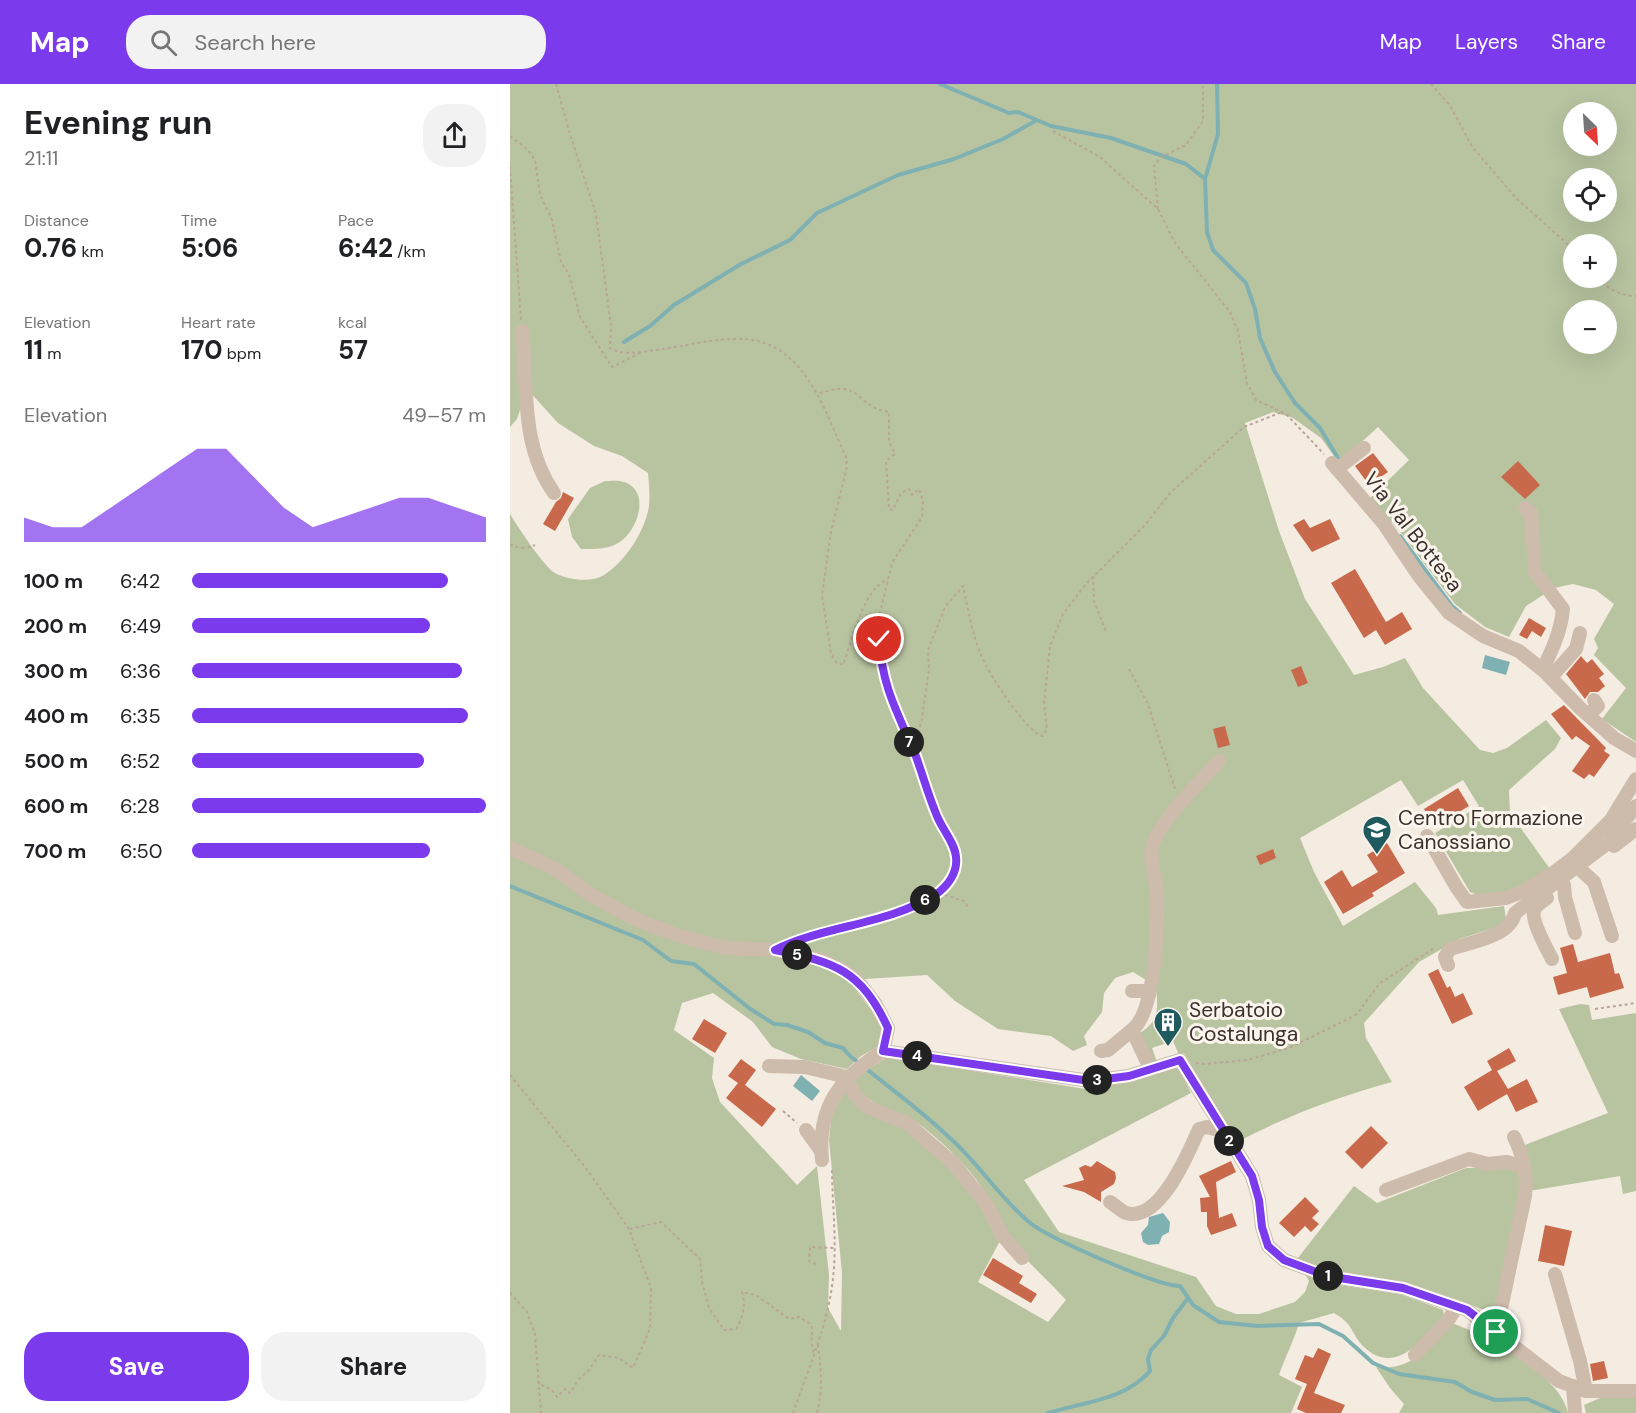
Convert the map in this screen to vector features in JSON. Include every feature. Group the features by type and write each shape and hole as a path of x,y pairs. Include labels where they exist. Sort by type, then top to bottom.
{"street":[{"path":"522,331 526,412 538,464 544,479 554,493"},
{"path":"1339,464 1364,448"},
{"name":"Via Val Bottesa","path":"1339,464 1419,576 1449,613 1483,636 1519,651 1543,670 1614,738 1636,751"},
{"path":"1525,508 1531,513 1535,572 1563,609 1562,621 1552,652 1543,670"},
{"path":"1543,670 1576,649 1580,633"},
{"path":"1543,670 1547,645"},
{"path":"1588,715 1598,707 1594,700"},
{"path":"1101,1051 1108,1050 1140,1024 1149,991 1154,970 1156,932 1156,892 1152,844 1166,822 1219,760"},
{"path":"1427,836 1467,902 1506,898 1536,885 1573,858 1611,820 1636,779"},
{"path":"1448,965 1445,957 1450,949 1506,929 1513,922 1515,913 1608,843 1636,806"},
{"path":"1552,959 1535,922 1536,907 1636,829"},
{"path":"510,848 554,868 591,895 637,920 680,936 725,948 775,950 820,959 847,972 857,980 875,1003 888,1028 883,1051"},
{"path":"1582,871 1594,882 1612,936"},
{"path":"1564,885 1575,933"},
{"path":"1132,991 1149,991"},
{"path":"1132,1030 1150,1068"},
{"path":"825,1158 822,1126 828,1105 856,1069 883,1051 1090,1081 1129,1076 1177,1056 1252,1176 1268,1246 1284,1260 1327,1276 1403,1288 1467,1310 1559,1382 1580,1388 1636,1391"},
{"path":"769,1066 856,1069"},
{"path":"856,1069 853,1092 867,1107 907,1123 953,1163 987,1205 1002,1235 1022,1258"},
{"path":"1110,1202 1126,1213 1139,1212 1154,1205 1171,1184 1199,1129 1207,1127 1222,1131"},
{"path":"806,1130 825,1158"},
{"path":"1496,1332 1525,1196 1526,1170 1514,1137"},
{"path":"1386,1190 1469,1159 1488,1164 1507,1162 1519,1165 1526,1170"},
{"path":"1555,1274 1581,1360 1580,1388 1575,1413"},
{"path":"1415,1355 1449,1319 1457,1306"}],"path":[{"path":"556,84 568,130 596,214 611,326 610,348 627,352 642,352 720,339 743,339 770,344 787,354 812,384 848,466 831,532 822,595 831,654 836,662 843,665 869,596 878,584 888,579"},
{"path":"1158,209 1155,166 1161,157 1186,145 1203,121 1203,84"},
{"path":"1431,84 1451,106 1471,145 1509,189 1563,240"},
{"path":"1053,131 1100,157 1158,209 1175,243 1230,312 1238,331 1247,383 1256,400 1282,412 1339,464"},
{"path":"510,136 527,149 535,160 540,194 552,220 561,262 569,274 580,317 590,335 612,367 642,352"},
{"path":"510,167 522,331"},
{"path":"1611,288 1625,296 1636,296"},
{"path":"775,950 792,942 892,914 938,893 946,888 957,858 938,818 913,750 895,711 884,680 880,659 880,613 890,570 892,563 922,517 923,501 919,489 912,495 909,489 901,493 893,510 889,509 886,492 886,461 895,454 889,442 889,412 875,408 847,388 835,387 817,394"},
{"path":"913,750 922,719 928,650 945,607 963,586 981,656 999,686 1027,724 1038,735 1046,734 1044,703 1049,653 1063,614 1094,576 1145,525 1171,492 1244,427 1282,412"},
{"path":"510,544 518,548 535,545"},
{"path":"1094,576 1094,601 1107,634"},
{"path":"1130,669 1148,704 1180,806"},
{"path":"938,893 964,901 968,907"},
{"path":"1177,1056 1204,1065 1246,1060 1289,1048 1356,1015 1380,982 1437,946"},
{"path":"1595,1009 1636,1003"},
{"path":"510,1075 585,1167 629,1229 651,1288 650,1329 633,1368 619,1358 599,1355 589,1370 579,1378 570,1393 565,1389 557,1397 552,1390 540,1384"},
{"path":"783,1111 806,1130"},
{"path":"793,1413 818,1342 832,1287 834,1248 825,1158"},
{"path":"629,1229 661,1222 695,1252 700,1259 702,1282 709,1308 724,1330 736,1329 741,1322 744,1304 742,1292 756,1295 789,1319 799,1317 811,1324 813,1331 809,1341 814,1353"},
{"path":"816,1264 810,1261 810,1247 834,1248"},
{"path":"510,1293 527,1312 535,1334 541,1413"},
{"path":"817,1413 822,1394 822,1362 818,1342"}],"green space":[{"path":"510,84 1636,84 1636,742 1602,719 1626,688 1594,655 1598,648 1594,639 1614,604 1596,590 1573,584 1554,588 1526,606 1509,637 1485,627 1455,604 1398,529 1369,499 1409,460 1378,427 1339,463 1321,438 1293,418 1273,412 1245,423 1279,531 1305,599 1354,675 1405,658 1423,688 1480,750 1493,753 1507,748 1546,720 1561,738 1555,749 1509,790 1510,813 1550,869 1511,890 1490,895 1470,892 1435,833 1479,806 1463,780 1418,806 1401,780 1300,838 1314,872 1343,926 1415,882 1436,908 1438,915 1504,906 1507,924 1459,939 1419,962 1364,1023 1366,1038 1392,1082 1313,1108 1275,1123 1237,1142 1184,1053 1179,1055 1173,1041 1152,1048 1157,1062 1151,1065 1137,1035 1150,1025 1156,1015 1156,986 1133,972 1115,978 1104,993 1102,1012 1084,1036 1087,1045 1073,1051 1051,1036 998,1029 955,1001 927,975 865,979 857,992 877,1017 884,1032 877,1047 861,1056 847,1069 801,1059 772,1047 753,1022 713,993 682,1003 674,1030 714,1058 712,1078 720,1102 797,1185 817,1166 829,1275 828,1308 841,1331 842,1273 829,1140 832,1112 847,1083 854,1097 905,1127 968,1185 1001,1239 978,1282 1048,1322 1066,1300 1013,1243 984,1191 951,1152 913,1120 876,1104 860,1091 852,1080 887,1057 1085,1089 1122,1083 1177,1065 1191,1093 1024,1180 1059,1232 1196,1277 1216,1306 1236,1314 1259,1314 1295,1302 1305,1292 1309,1281 1305,1274 1327,1283 1403,1295 1443,1310 1444,1317 1428,1335 1408,1351 1387,1358 1376,1355 1364,1347 1346,1321 1334,1313 1299,1323 1279,1375 1302,1387 1291,1413 510,1413 510,514 550,570 580,580 604,575 620,562 639,535 649,506 648,473 622,456 594,446 558,423 527,389 517,419 510,427"},
{"path":"605,481 622,481 633,487 638,494 639,503 636,522 625,538 614,545 600,549 581,549 572,537 568,519 590,488"},
{"path":"1580,1004 1589,1005 1592,1020 1636,1013 1636,1191 1623,1194 1620,1176 1529,1191 1522,1146 1608,1113 1559,1009"},
{"path":"1466,1168 1516,1168 1521,1175 1522,1183 1493,1321 1482,1309 1459,1301 1327,1271 1298,1258 1354,1186 1377,1203"},
{"path":"1452,1323 1502,1347 1537,1371 1562,1398 1568,1413 1399,1413 1404,1404 1376,1367 1400,1365 1419,1356"},
{"path":"1636,1395 1636,1413 1586,1413 1584,1405 1600,1398"}],"water":[{"path":"1485,655 1510,662 1506,675 1482,668"},
{"path":"801,1075 820,1091 812,1101 793,1086"},
{"path":"1163,1213 1170,1222 1169,1232 1162,1236 1159,1244 1148,1245 1143,1242 1141,1233 1148,1225 1149,1217"}],"building":[{"path":"1373,453 1388,472 1369,485 1355,466"},
{"path":"1518,461 1540,485 1525,499 1501,477"},
{"path":"563,492 574,498 555,531 543,524"},
{"path":"1304,519 1310,528 1330,519 1340,539 1312,552 1293,525"},
{"path":"1355,569 1386,622 1402,612 1412,629 1385,645 1376,630 1364,638 1331,583"},
{"path":"1529,618 1546,628 1541,637 1532,631 1527,639 1519,635"},
{"path":"1581,656 1587,663 1592,659 1604,674 1599,678 1605,686 1598,692 1590,692 1585,699 1566,674"},
{"path":"1301,666 1308,683 1298,687 1291,670"},
{"path":"1564,705 1610,755 1594,777 1589,774 1584,779 1572,771 1590,746 1576,736 1572,740 1551,714"},
{"path":"1225,726 1230,745 1218,748 1213,729"},
{"path":"1458,788 1469,806 1434,827 1424,809"},
{"path":"1387,843 1405,873 1372,893 1374,896 1343,914 1324,882 1342,870 1352,887 1378,872 1367,855"},
{"path":"1273,849 1276,858 1260,865 1256,856"},
{"path":"1573,944 1578,962 1610,953 1615,974 1619,973 1624,988 1590,998 1587,987 1558,995 1553,977 1567,973 1560,948"},
{"path":"1438,969 1447,988 1450,986 1455,997 1463,993 1473,1014 1452,1024 1428,974"},
{"path":"704,1019 727,1033 715,1053 692,1039"},
{"path":"1509,1048 1516,1061 1497,1071 1508,1089 1527,1079 1538,1102 1516,1112 1507,1094 1478,1111 1464,1087 1492,1070 1487,1061"},
{"path":"741,1059 756,1070 745,1085 776,1109 762,1127 726,1098 738,1083 728,1076"},
{"path":"1371,1126 1388,1143 1362,1169 1345,1152"},
{"path":"1097,1161 1115,1172 1116,1178 1114,1184 1101,1192 1101,1202 1084,1192 1062,1186 1084,1180 1079,1168 1085,1165 1091,1167"},
{"path":"1231,1161 1236,1172 1216,1182 1219,1218 1232,1213 1237,1226 1211,1235 1207,1226 1207,1212 1201,1212 1200,1198 1210,1197 1199,1176"},
{"path":"1305,1197 1319,1211 1312,1218 1319,1224 1311,1232 1305,1226 1294,1237 1279,1223"},
{"path":"1545,1225 1572,1231 1564,1266 1538,1261"},
{"path":"993,1258 1023,1276 1019,1283 1037,1294 1031,1303 983,1275"},
{"path":"1318,1348 1331,1354 1314,1393 1345,1405 1341,1413 1306,1413 1297,1409 1307,1384 1295,1379 1305,1355 1313,1358"},
{"path":"1604,1361 1608,1378 1593,1381 1590,1364"}],"waterway":[{"path":"940,84 1009,113 1018,112 1051,126 1111,138 1186,164 1205,179"},
{"path":"1217,84 1218,134 1205,179 1207,232 1213,250 1246,283 1255,309 1260,338 1275,372 1295,403 1320,428 1341,463"},
{"path":"624,342 650,326 674,305 741,264 790,240 817,213 898,175 954,159 1003,139 1037,120"},
{"path":"1400,536 1452,606 1460,613"},
{"path":"510,886 643,940 671,961 694,964 749,1008 774,1024 787,1025 808,1032 825,1043 843,1048 951,1139 1018,1213 1029,1222 1057,1239 1103,1260 1149,1278 1180,1286 1193,1305 1219,1322 1257,1326 1319,1324 1343,1336 1373,1363 1399,1374 1455,1382 1472,1392 1495,1400 1527,1399 1559,1413"},
{"path":"1048,1413 1103,1399 1140,1381 1150,1371 1148,1359 1151,1350 1164,1336 1173,1318 1188,1298"}],"place":[{"name":"Centro Formazione Canossiano","path":"1377,856"},
{"name":"Serbatoio Costalunga","path":"1168,1048"}],"route":[{"path":"879,639 884,680 938,818 954,849 957,858 954,873 946,888 892,914 792,942 775,950 820,959 847,972 857,980 875,1003 888,1028 883,1051 1090,1081 1129,1076 1180,1060 1252,1176 1268,1246 1284,1260 1327,1276 1403,1288 1467,1310 1496,1332"}]}
